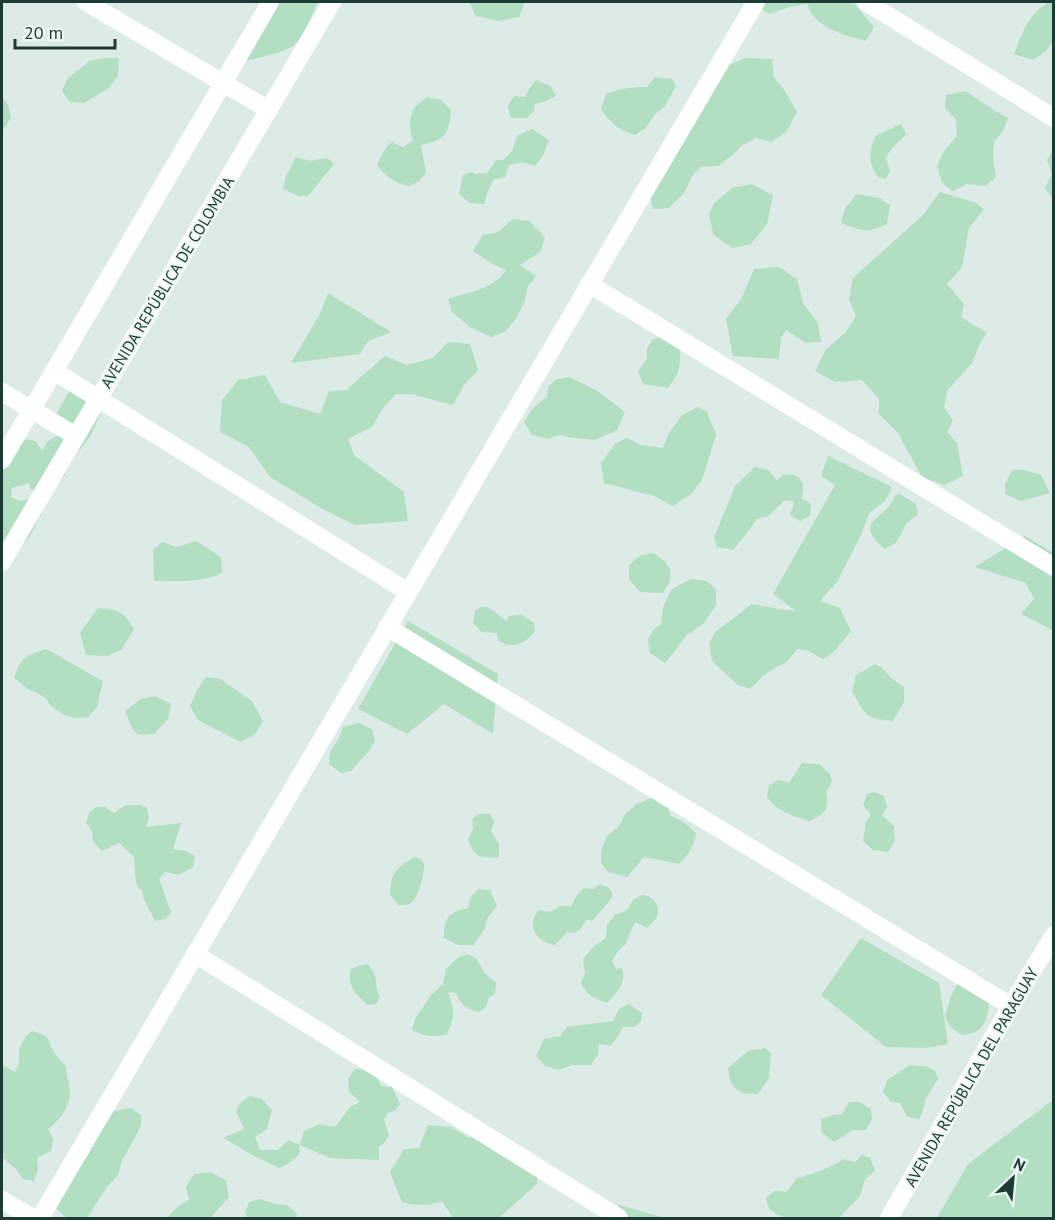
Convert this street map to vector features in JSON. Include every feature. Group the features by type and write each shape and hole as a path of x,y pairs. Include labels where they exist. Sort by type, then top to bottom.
{"street":[{"path":"86,2 268,110"},
{"path":"2,460 270,2"},
{"name":"AVENIDA REPÚBLICA DE COLOMBIA","path":"2,562 332,2"},
{"path":"40,1218 756,2"},
{"path":"866,2 1053,118"},
{"path":"590,284 1053,567"},
{"path":"54,371 408,592"},
{"path":"2,392 76,436"},
{"path":"387,627 1011,1006"},
{"name":"AVENIDA REPÚBLICA DEL PARAGUAY","path":"889,1218 1053,935"},
{"path":"195,954 619,1218"},
{"path":"2,1200 33,1218"}],"green space":[{"path":"259,2 318,2 295,44 278,53 244,61 232,49"},
{"path":"469,2 525,2 519,17 497,21 476,16"},
{"path":"751,2 853,2 874,27 866,41 825,26 814,17 807,4 769,14"},
{"path":"1049,2 1053,5 1053,41 1046,51 1033,60 1014,54 1031,18"},
{"path":"119,58 118,76 109,88 84,103 70,102 62,91 68,78 90,61"},
{"path":"745,58 772,59 774,78 783,88 797,112 786,132 771,142 756,138 741,146 718,166 701,167 693,175 684,193 669,208 653,209 650,196 711,67 734,63"},
{"path":"655,77 672,79 676,86 665,106 654,115 646,128 635,135 616,126 601,109 606,94 626,88 647,87"},
{"path":"536,80 550,86 556,96 535,104 534,111 527,118 511,118 508,106 514,96 525,97"},
{"path":"966,91 1008,118 1003,131 994,142 993,159 996,177 985,186 967,184 953,191 942,183 937,166 944,151 957,136 956,120 945,108 946,95"},
{"path":"428,97 441,100 451,110 449,125 445,135 441,138 421,145 426,173 419,181 409,186 391,178 377,165 391,142 403,147 413,141 410,121 413,110"},
{"path":"2,98 8,104 11,118 2,131"},
{"path":"901,124 906,134 886,158 890,171 886,179 878,177 870,157 875,136"},
{"path":"532,129 549,140 543,156 535,166 521,162 509,165 505,177 493,180 484,204 470,203 459,194 463,175 472,172 487,173 496,160 503,160 512,151 517,136"},
{"path":"1053,150 1053,199 1045,188 1052,174 1047,160"},
{"path":"296,157 310,161 327,158 334,164 308,196 299,196 283,189 286,176"},
{"path":"751,184 773,195 767,224 751,244 732,248 713,234 709,214 714,203 732,188"},
{"path":"940,192 976,203 984,209 969,228 962,267 947,284 964,304 961,317 987,332 972,363 947,391 944,408 953,420 947,432 957,443 963,476 944,485 922,477 898,433 879,414 879,399 862,380 835,382 815,371 826,349 845,333 856,316 849,299 853,278 923,215"},
{"path":"857,194 879,198 890,205 887,224 864,230 841,223 845,208"},
{"path":"513,219 529,221 545,237 541,251 520,265 536,276 528,286 524,303 515,320 506,331 491,337 470,327 452,312 448,299 488,286 506,270 473,251 483,235 498,232"},
{"path":"779,267 797,279 803,303 818,323 821,342 806,343 786,330 781,338 779,359 733,356 726,319 741,299 754,269"},
{"path":"328,293 391,332 368,341 360,354 291,363 320,314"},
{"path":"660,337 680,349 678,370 668,388 643,384 638,371 647,359 647,349 652,340"},
{"path":"448,342 470,344 478,370 464,385 453,405 411,394 396,394 383,408 372,427 348,439 354,455 404,492 408,521 355,525 321,508 270,477 249,447 220,432 222,400 238,380 265,375 280,402 320,414 329,391 346,390 385,356 407,365 433,358"},
{"path":"569,377 596,390 625,412 617,430 595,440 560,435 548,439 532,435 524,422 533,408 547,397 548,387 555,380"},
{"path":"70,390 102,411 91,435 72,460 65,475 46,498 30,488 29,483 12,488 11,497 21,501 28,499 42,513 32,533 21,546 2,549 2,444 22,439 36,441 42,451 46,443 58,435 57,413"},
{"path":"698,407 707,412 716,435 702,480 691,494 673,506 654,496 604,483 601,463 615,444 626,438 641,445 663,448 668,435 682,415"},
{"path":"828,456 892,487 885,501 870,512 837,582 820,601 840,608 851,631 834,652 823,659 807,650 797,649 787,662 774,668 750,689 738,685 712,661 709,644 715,632 752,604 796,611 773,594 835,485 821,476"},
{"path":"755,467 768,470 777,480 783,475 794,475 800,479 803,488 801,498 811,504 810,516 800,521 790,515 794,502 785,500 768,516 757,519 733,550 717,547 714,538 735,486"},
{"path":"1012,470 1023,470 1041,475 1050,493 1021,501 1005,494 1005,484"},
{"path":"900,494 916,504 918,514 907,524 899,539 885,549 875,539 871,532 871,525 891,503 895,495"},
{"path":"1025,536 1053,553 1053,630 1021,614 1034,599 1026,583 975,567"},
{"path":"196,541 221,557 222,573 197,580 154,581 153,550 162,542 177,547"},
{"path":"652,553 660,557 669,567 670,582 663,593 640,592 629,579 629,565 639,556"},
{"path":"691,579 707,581 716,590 716,605 703,624 687,635 665,663 650,653 648,640 654,629 661,624 663,607 672,589"},
{"path":"480,607 487,607 507,621 508,616 522,615 534,623 535,631 518,644 503,643 498,640 497,633 482,632 473,623 475,611"},
{"path":"98,608 120,612 134,629 121,650 107,656 86,655 80,633"},
{"path":"408,621 498,674 493,734 444,704 407,734 358,709"},
{"path":"45,649 103,681 97,707 88,717 75,718 64,715 51,706 45,697 28,689 14,678 19,665 25,658"},
{"path":"875,664 904,687 904,702 893,721 871,717 863,711 852,691 856,675"},
{"path":"206,677 220,679 252,701 263,721 255,734 241,742 198,720 190,706"},
{"path":"155,696 171,704 168,719 154,734 139,735 133,730 125,711 141,699"},
{"path":"359,723 372,729 375,741 351,771 341,773 329,764 330,752 343,727"},
{"path":"802,763 819,764 830,774 832,782 826,792 825,811 809,821 780,810 767,797 769,785 778,780 789,783"},
{"path":"875,792 884,796 887,807 882,815 894,826 895,841 888,852 873,850 863,841 866,822 871,814 863,805 867,794"},
{"path":"653,797 667,805 671,816 685,823 696,833 686,857 679,864 644,857 627,877 608,872 601,863 601,851 607,836 619,826 625,814 637,804"},
{"path":"126,805 139,805 147,808 149,818 146,827 181,823 173,849 186,851 195,856 193,867 179,875 165,872 159,879 171,913 165,919 155,921 142,891 136,884 134,857 119,843 102,851 93,842 92,831 86,823 89,813 96,807 105,807 114,813"},
{"path":"479,814 490,814 494,821 491,831 499,844 499,857 479,856 468,840 473,828 472,819"},
{"path":"414,857 421,859 424,864 420,886 413,902 399,905 390,895 392,879 404,863"},
{"path":"599,884 608,887 612,892 612,898 593,920 586,920 575,933 567,932 555,945 538,937 533,922 539,910 551,912 560,906 571,906 584,888 594,889"},
{"path":"479,889 490,890 497,906 487,919 485,929 473,945 458,945 444,938 448,917 468,908 471,896"},
{"path":"642,895 650,897 655,902 658,909 657,917 647,928 635,922 625,945 612,961 616,969 622,968 622,983 607,1003 594,998 581,983 585,973 583,959 593,947 606,938 607,925 615,915 627,910 633,900"},
{"path":"861,938 939,983 948,1044 925,1048 886,1047 821,995"},
{"path":"467,954 476,958 485,974 496,983 495,994 489,997 486,1007 479,1012 471,1009 464,1006 456,993 448,992 453,1013 447,1034 429,1036 412,1030 415,1019 431,995 443,984 446,969 459,957"},
{"path":"368,964 374,972 380,997 376,1004 367,1005 353,989 350,975 351,969"},
{"path":"975,974 988,981 987,1015 982,1027 963,1035 951,1028 945,1016 954,990 961,982"},
{"path":"629,1004 642,1013 641,1021 634,1027 623,1027 611,1046 599,1044 598,1055 591,1065 572,1065 559,1070 545,1066 536,1056 544,1039 560,1036 567,1027 613,1021 619,1009"},
{"path":"32,1031 47,1037 55,1054 66,1066 70,1091 65,1110 48,1129 53,1139 51,1151 37,1158 38,1170 34,1181 23,1179 17,1170 2,1157 2,1065 15,1072 19,1063 19,1050 25,1037"},
{"path":"765,1048 771,1053 769,1078 758,1094 740,1092 733,1086 728,1068 748,1051"},
{"path":"910,1065 925,1066 935,1071 938,1079 926,1098 919,1119 907,1117 900,1103 891,1102 883,1092 887,1080"},
{"path":"355,1069 371,1073 381,1086 392,1087 400,1104 396,1110 388,1113 384,1120 389,1135 379,1147 379,1160 330,1158 300,1145 304,1131 319,1124 335,1127 350,1107 360,1102 349,1091 348,1079"},
{"path":"250,1096 262,1099 272,1110 267,1129 255,1137 260,1150 277,1150 289,1140 300,1145 299,1155 279,1168 223,1138 244,1129 236,1111 241,1102"},
{"path":"1053,1100 1053,1218 937,1218 968,1164"},
{"path":"849,1102 859,1102 871,1109 872,1119 866,1130 853,1130 834,1142 822,1133 821,1119 842,1114"},
{"path":"131,1108 141,1115 141,1126 122,1161 118,1175 107,1187 87,1218 66,1217 56,1208 110,1112"},
{"path":"428,1125 451,1127 469,1138 487,1128 537,1163 537,1184 499,1218 453,1218 442,1201 422,1205 402,1202 390,1172 404,1149 419,1148"},
{"path":"862,1155 870,1158 875,1171 865,1179 860,1196 839,1218 788,1218 769,1209 766,1198 774,1191 787,1192 797,1178 844,1159 855,1162"},
{"path":"210,1172 226,1180 229,1197 210,1218 166,1218 189,1200 186,1187 194,1174"},
{"path":"260,1199 286,1205 296,1212 297,1218 248,1218 245,1213 249,1202"},
{"path":"619,1205 665,1218 606,1218"}]}
